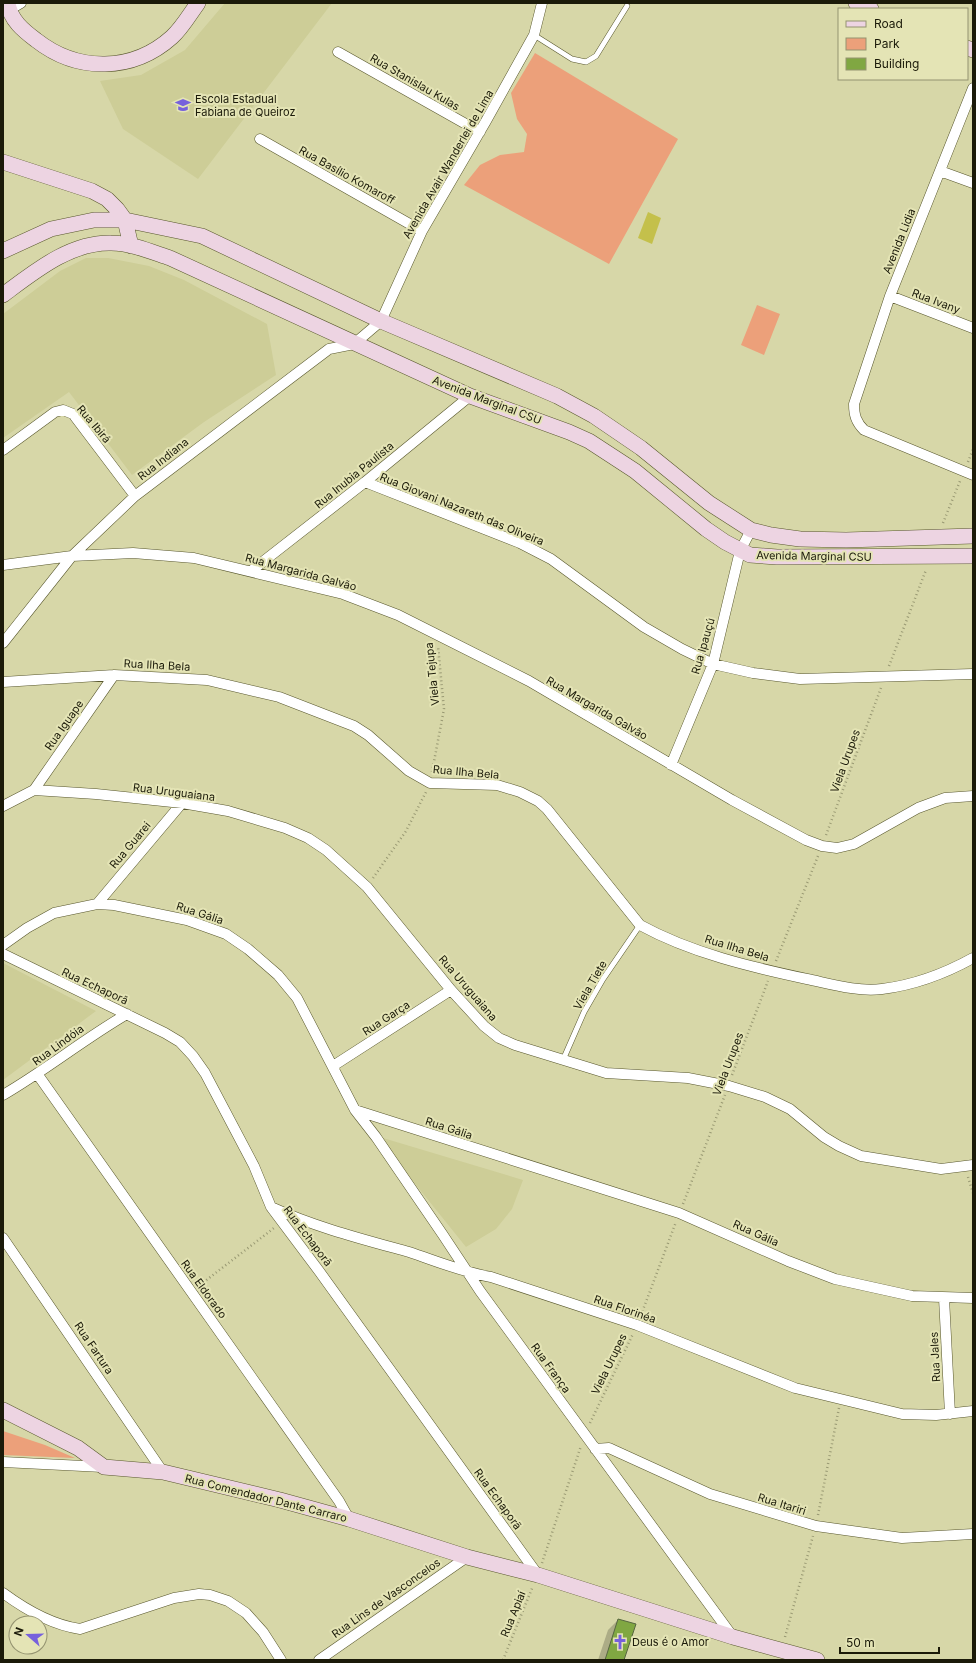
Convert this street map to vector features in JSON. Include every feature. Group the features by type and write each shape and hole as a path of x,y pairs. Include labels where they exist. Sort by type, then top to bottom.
{"main road":[{"path":"10,7 15,22 44,46 64,56 84,63 100,65 126,62 157,49 174,36 198,3"},
{"path":"856,3 868,8"},
{"path":"3,162 92,191 107,199 125,220 131,246"},
{"name":"Avenida Marginal CSU","path":"3,251 16,243 51,229 94,220 125,220 202,236 380,321 557,396 594,416 641,448 709,503 751,530 771,535 846,540 973,536"},
{"name":"Avenida Marginal CSU","path":"3,295 43,267 85,245 111,242 131,246 170,258 354,344 470,396 569,432 589,441 635,471 706,529 740,551 759,556 777,557 973,556"},
{"path":"3,1410 78,1448 104,1467"},
{"name":"Rua Comendador Dante Carraro","path":"104,1467 163,1472 280,1500 349,1519 467,1556 538,1575 733,1637 817,1660"}],"street":[{"name":"Avenida Avair Wanderlei de Lima","path":"354,344 380,321 422,231 480,132 534,35 542,3"},
{"name":"Rua Stanislau Kulas","path":"338,52 480,132"},
{"name":"Avenida Lidia","path":"968,473 864,430 857,423 854,414 854,404 890,296 973,88"},
{"name":"Rua Basílio Komaroff","path":"260,140 422,231"},
{"path":"940,171 973,183"},
{"name":"Rua Ivany","path":"890,296 973,328"},
{"name":"Rua Indiana","path":"3,644 72,556 135,496 329,349 354,344"},
{"name":"Rua Inubia Paulista","path":"251,571 365,482 470,396"},
{"name":"Rua Ibirá","path":"3,450 55,412 68,411 73,414 135,496"},
{"name":"Rua Giovani Nazareth das Oliveira","path":"365,482 520,543 550,559 644,626 682,649 713,664 753,673 800,679 973,674"},
{"name":"Rua Ipauçú","path":"671,765 713,664 740,551 751,530"},
{"name":"Rua Margarida Galvão","path":"3,565 72,556 133,553 194,558 343,594 398,615 529,681 694,778 806,840 822,846 837,848 854,844 918,808 945,798 973,796"},
{"name":"Rua Ilha Bela","path":"3,682 114,675 207,680 279,697 354,726 368,735 409,770 430,783 497,785 520,792 538,801 547,809 640,925 660,936 686,946 772,971 844,987 880,989 919,983 957,967 973,958"},
{"name":"Rua Iguape","path":"34,790 114,675"},
{"path":"3,806 34,790"},
{"name":"Rua Uruguaiana","path":"34,790 182,802 228,811 285,828 308,838 326,850 367,887 452,990 484,1026 499,1038 515,1045 606,1072 688,1078 728,1086 765,1097 790,1109 824,1137 861,1156 941,1169 969,1166"},
{"name":"Rua Guarei","path":"97,904 182,802"},
{"name":"Rua Gália","path":"3,945 27,928 54,913 97,904 114,905 187,920 226,934 248,949 278,976 297,998 355,1110 679,1213 788,1261 835,1279 912,1296 973,1298"},
{"name":"Rua Echaporã","path":"3,954 165,1033 180,1042 193,1056 204,1073 254,1166 271,1208 319,1271 538,1575"},
{"name":"Rua Garça","path":"333,1066 452,990"},
{"name":"Rua Lindóia","path":"3,1095 38,1075 95,1033 127,1014"},
{"name":"Rua Eldorado","path":"38,1075 152,1238 192,1291 339,1501 349,1519"},
{"name":"Rua França","path":"355,1110 380,1144 467,1273 733,1637"},
{"name":"Rua Florinéa","path":"271,1208 297,1219 428,1258 467,1273 491,1277 637,1325 795,1388 902,1414 950,1414 973,1411"},
{"name":"Rua Fartura","path":"3,1238 163,1472"},
{"name":"Rua Jales","path":"944,1298 950,1414"},
{"name":"Rua Itariri","path":"595,1449 609,1448 710,1494 816,1526 902,1538 973,1534"},
{"path":"3,1462 104,1467"},
{"name":"Rua Lins de Vasconcelos","path":"320,1660 467,1556"},
{"path":"3,1593 47,1620 64,1627 80,1629 174,1598 199,1594 210,1595 228,1601 246,1613 263,1632 281,1660"}],"lane":[{"path":"534,35 572,59 586,62 596,56 626,6"},
{"name":"Viela Tiete","path":"563,1060 584,1012 603,979 640,925"}],"path":[{"path":"938,537 968,473 973,449"},
{"name":"Viela Urupes","path":"538,1575 584,1435 637,1325 772,971 822,846 931,557"},
{"name":"Viela Tejupa","path":"367,887 406,831 430,783 444,709 436,634"},
{"path":"969,1166 973,1193"},
{"path":"192,1291 281,1222"},
{"name":"Rua Apiaí","path":"503,1660 538,1575"}],"shaded area":[{"name":"Escola Estadual Fabiana de Queiroz","path":"225,3 332,3 198,179 123,129 100,81 141,75 185,50"},
{"path":"648,212 661,218 652,244 638,238"},
{"path":"86,258 108,258 149,266 184,280 267,324 276,375 204,422 132,475 69,392 3,438 3,314 60,271"},
{"path":"3,963 96,1011 3,1080"},
{"path":"383,1138 523,1180 512,1209 496,1229 466,1247 400,1165"}],"green space":[{"path":"535,53 678,139 609,264 464,185 480,165 500,155 524,152 527,134 517,119 511,93"},
{"path":"757,305 780,314 764,355 741,345"},
{"path":"3,1431 45,1445 75,1458 3,1455"}],"building":[{"name":"Deus é o Amor","path":"618,1619 636,1624 624,1660 605,1660"}],"place":[{"name":"Escola Estadual Fabiana de Queiroz","path":"183,105"},
{"name":"Deus é o Amor","path":"620,1642"}]}
